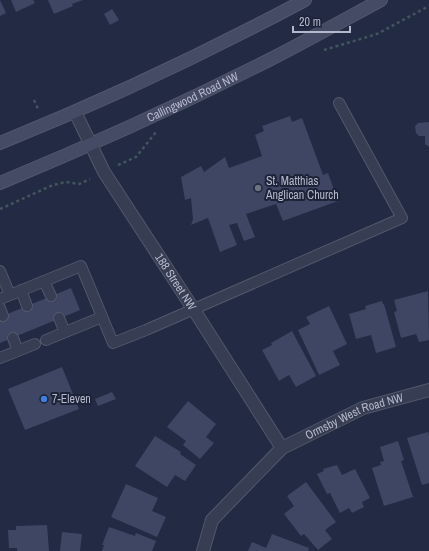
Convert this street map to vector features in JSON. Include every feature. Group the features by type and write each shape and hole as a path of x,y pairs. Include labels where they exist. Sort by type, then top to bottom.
{"main road":[{"path":"0,144 160,73 260,24 305,0"},
{"name":"Callingwood Road NW","path":"0,183 92,145 272,58 381,0"}],"street":[{"name":"188 Street NW","path":"75,112 104,172 282,448"},
{"name":"Ormsby West Road NW","path":"203,551 212,520 282,448 363,408 429,390"}],"lane":[{"path":"0,299 81,266 113,343 194,310 402,218 339,103"},
{"path":"0,271 10,295"},
{"path":"44,281 51,296"},
{"path":"21,290 27,306"},
{"path":"46,340 102,317"},
{"path":"59,318 65,332"},
{"path":"13,338 18,351"},
{"path":"0,358 35,344"}],"path":[{"path":"324,50 377,34 429,6"},
{"path":"34,100 40,113"},
{"path":"0,209 53,185 66,182 79,184 136,157 157,132"}],"building":[{"path":"0,0 6,13 0,16"},
{"path":"11,0 33,0 35,3 16,12"},
{"path":"48,0 83,0 54,14"},
{"path":"112,9 119,20 110,25 104,14"},
{"name":"St. Matthias Anglican Church","path":"290,116 292,122 302,118 323,175 328,173 338,201 283,221 276,204 246,214 255,237 244,241 237,223 229,225 237,245 220,252 208,218 191,225 193,219 191,198 185,200 181,177 201,166 204,172 225,157 229,168 262,156 255,135 264,131 262,126"},
{"path":"429,122 429,147 425,144 425,136 419,136 416,133 415,126 418,123"},
{"path":"71,288 80,310 0,343 0,317"},
{"path":"428,291 429,340 419,342 416,334 401,338 394,312 397,311 394,300"},
{"path":"382,301 396,347 376,353 371,335 356,339 349,314 366,309 365,306"},
{"path":"329,306 347,344 333,351 340,365 319,375 298,330 310,324 306,317"},
{"path":"292,331 316,376 296,387 289,375 279,381 262,350"},
{"name":"7-Eleven","path":"62,367 79,409 25,430 8,389"},
{"path":"112,392 116,399 98,406 95,399"},
{"path":"188,401 216,424 206,437 214,443 200,459 183,445 186,441 167,427"},
{"path":"428,432 429,483 422,485 407,438"},
{"path":"155,436 181,452 180,454 196,465 185,481 175,475 167,487 135,466"},
{"path":"398,441 404,460 401,461 413,497 384,506 372,468 381,465 380,462 384,461 380,447"},
{"path":"337,465 342,475 355,469 370,498 362,502 364,507 352,513 349,508 340,513 330,493 327,494 317,474 324,471 323,469"},
{"path":"306,482 336,522 325,530 332,539 318,550 304,534 301,536 284,514 294,506 287,496"},
{"path":"126,484 158,498 152,511 166,517 157,537 111,517"},
{"path":"47,525 49,551 17,551 17,548 9,548 8,530 16,530 16,526"},
{"path":"109,527 135,536 136,533 156,541 152,551 102,551 104,545 102,545"},
{"path":"62,532 82,534 80,551 60,551"},
{"path":"272,534 309,548 308,551 248,551 252,542 266,548"}],"place":[{"name":"St. Matthias Anglican Church","path":"258,188"},
{"name":"7-Eleven","path":"44,399"}]}
